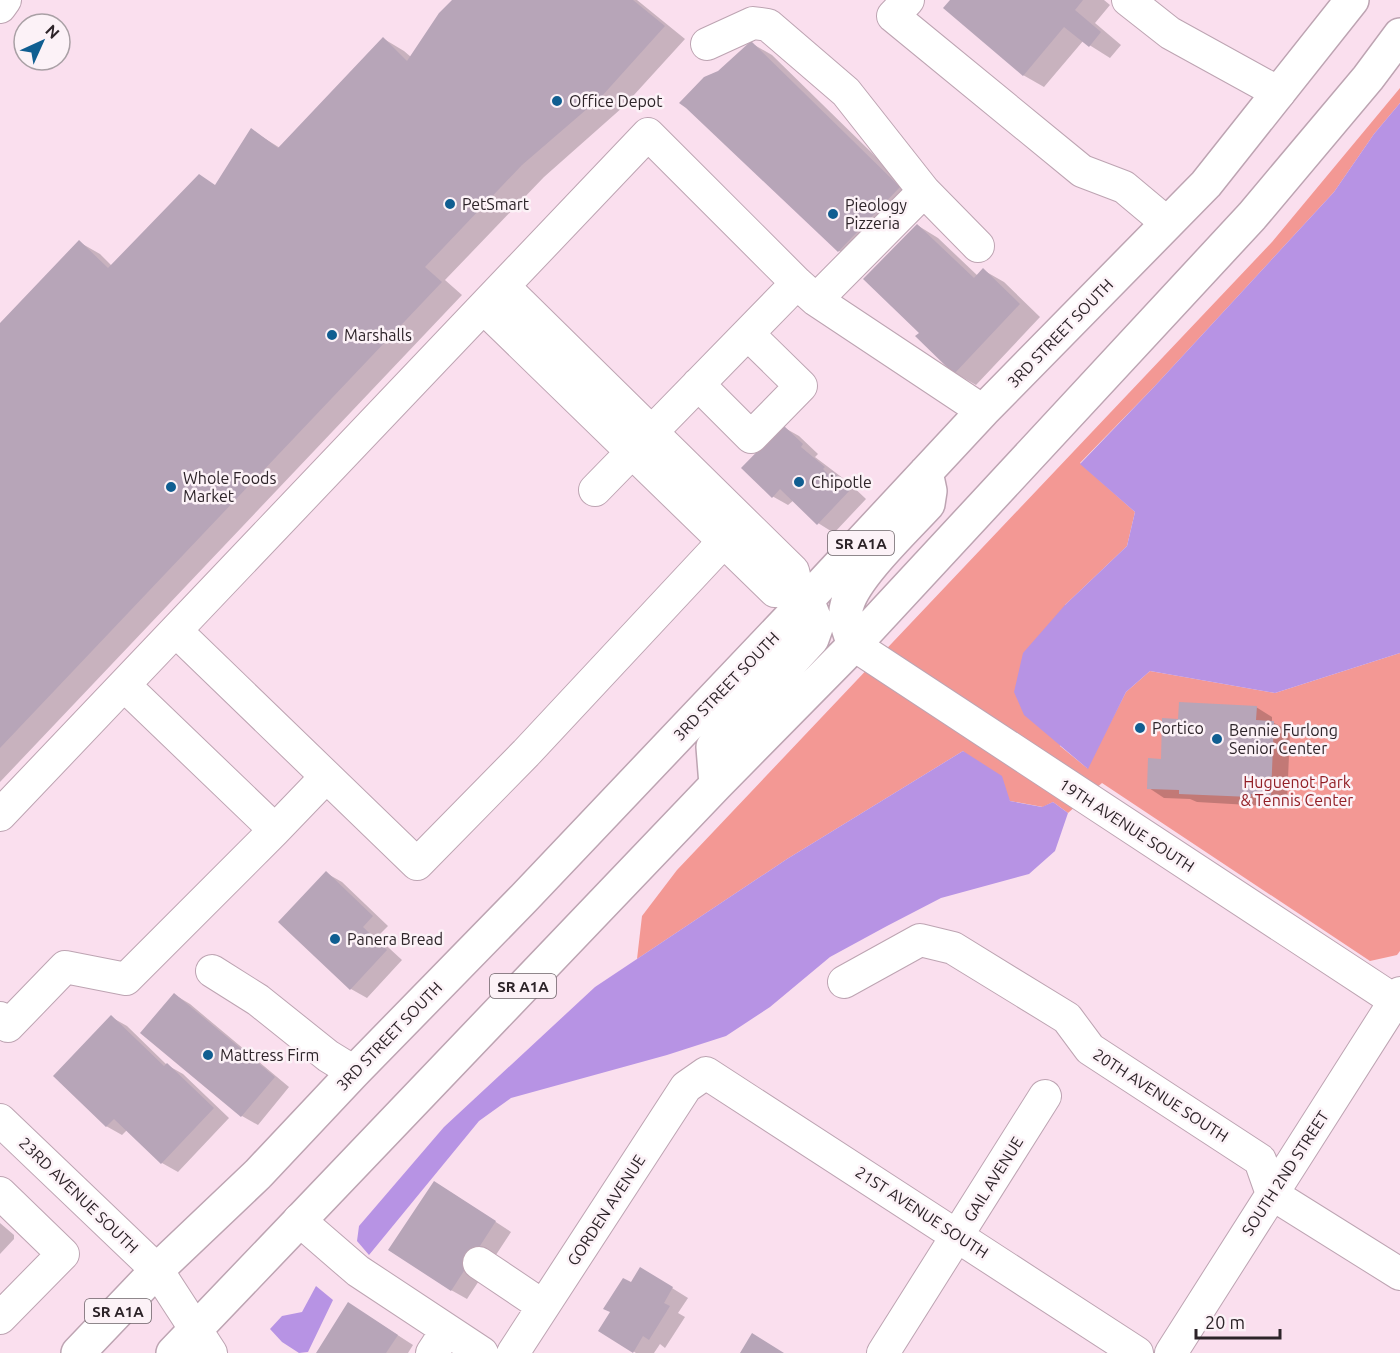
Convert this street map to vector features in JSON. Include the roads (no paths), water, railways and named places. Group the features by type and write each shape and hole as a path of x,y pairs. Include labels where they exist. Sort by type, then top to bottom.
{"main road":[{"name":"3RD STREET SOUTH","path":"78,1353 157,1270 258,1174 524,898 802,596 926,472 1206,183 1352,0"},
{"name":"SR A1A","path":"173,1353 203,1341 299,1220 716,785 854,645 1252,216 1368,78 1400,34"},
{"path":"854,645 846,618 846,606 858,582 928,504 930,491 926,472"},
{"path":"716,785 713,747 812,639 816,625 802,596"}],"street":[{"path":"0,7 5,0"},
{"path":"908,0 893,16 1082,171 1124,187 1167,223"},
{"path":"1128,0 1170,33 1279,93"},
{"path":"707,44 753,23 768,25 846,92 924,191 978,246"},
{"path":"0,815 648,134 807,292 983,411"},
{"path":"595,490 748,334 807,292 924,191"},
{"path":"494,298 642,442 793,571 802,596"},
{"path":"698,384 751,436 801,386 748,334"},
{"path":"642,442 724,541 775,591 802,596"},
{"path":"176,631 417,864 526,753 724,541"},
{"name":"19TH AVENUE SOUTH","path":"854,645 1398,999"},
{"path":"124,685 274,830"},
{"path":"0,1018 8,1026 64,967 126,979 326,777"},
{"name":"20TH AVENUE SOUTH","path":"844,982 920,940 953,948 1067,1018 1090,1049 1260,1160 1272,1194"},
{"path":"212,971 258,1000 328,1056 354,1072"},
{"name":"SOUTH 2ND STREET","path":"1171,1353 1398,999"},
{"name":"21ST AVENUE SOUTH","path":"705,1073 1137,1353"},
{"name":"GORDEN AVENUE","path":"513,1353 686,1087 705,1073"},
{"name":"GAIL AVENUE","path":"883,1353 1046,1096"},
{"name":"23RD AVENUE SOUTH","path":"0,1120 157,1270 203,1341"},
{"path":"0,1193 63,1254 2,1316"},
{"path":"1272,1194 1400,1274"},
{"path":"299,1220 439,1341 482,1353"},
{"path":"479,1263 543,1305"}],"place":[{"name":"Office Depot","path":"557,101"},
{"name":"PetSmart","path":"450,204"},
{"name":"Pieology Pizzeria","path":"833,214"},
{"name":"Marshalls","path":"332,335"},
{"name":"Chipotle","path":"799,482"},
{"name":"Whole Foods Market","path":"171,487"},
{"name":"Portico","path":"1140,728"},
{"name":"Bennie Furlong Senior Center","path":"1217,739"},
{"name":"Panera Bread","path":"335,939"},
{"name":"Mattress Firm","path":"208,1055"}],"park label":[{"name":"Huguenot Park & Tennis Center","path":"1297,791"}]}
